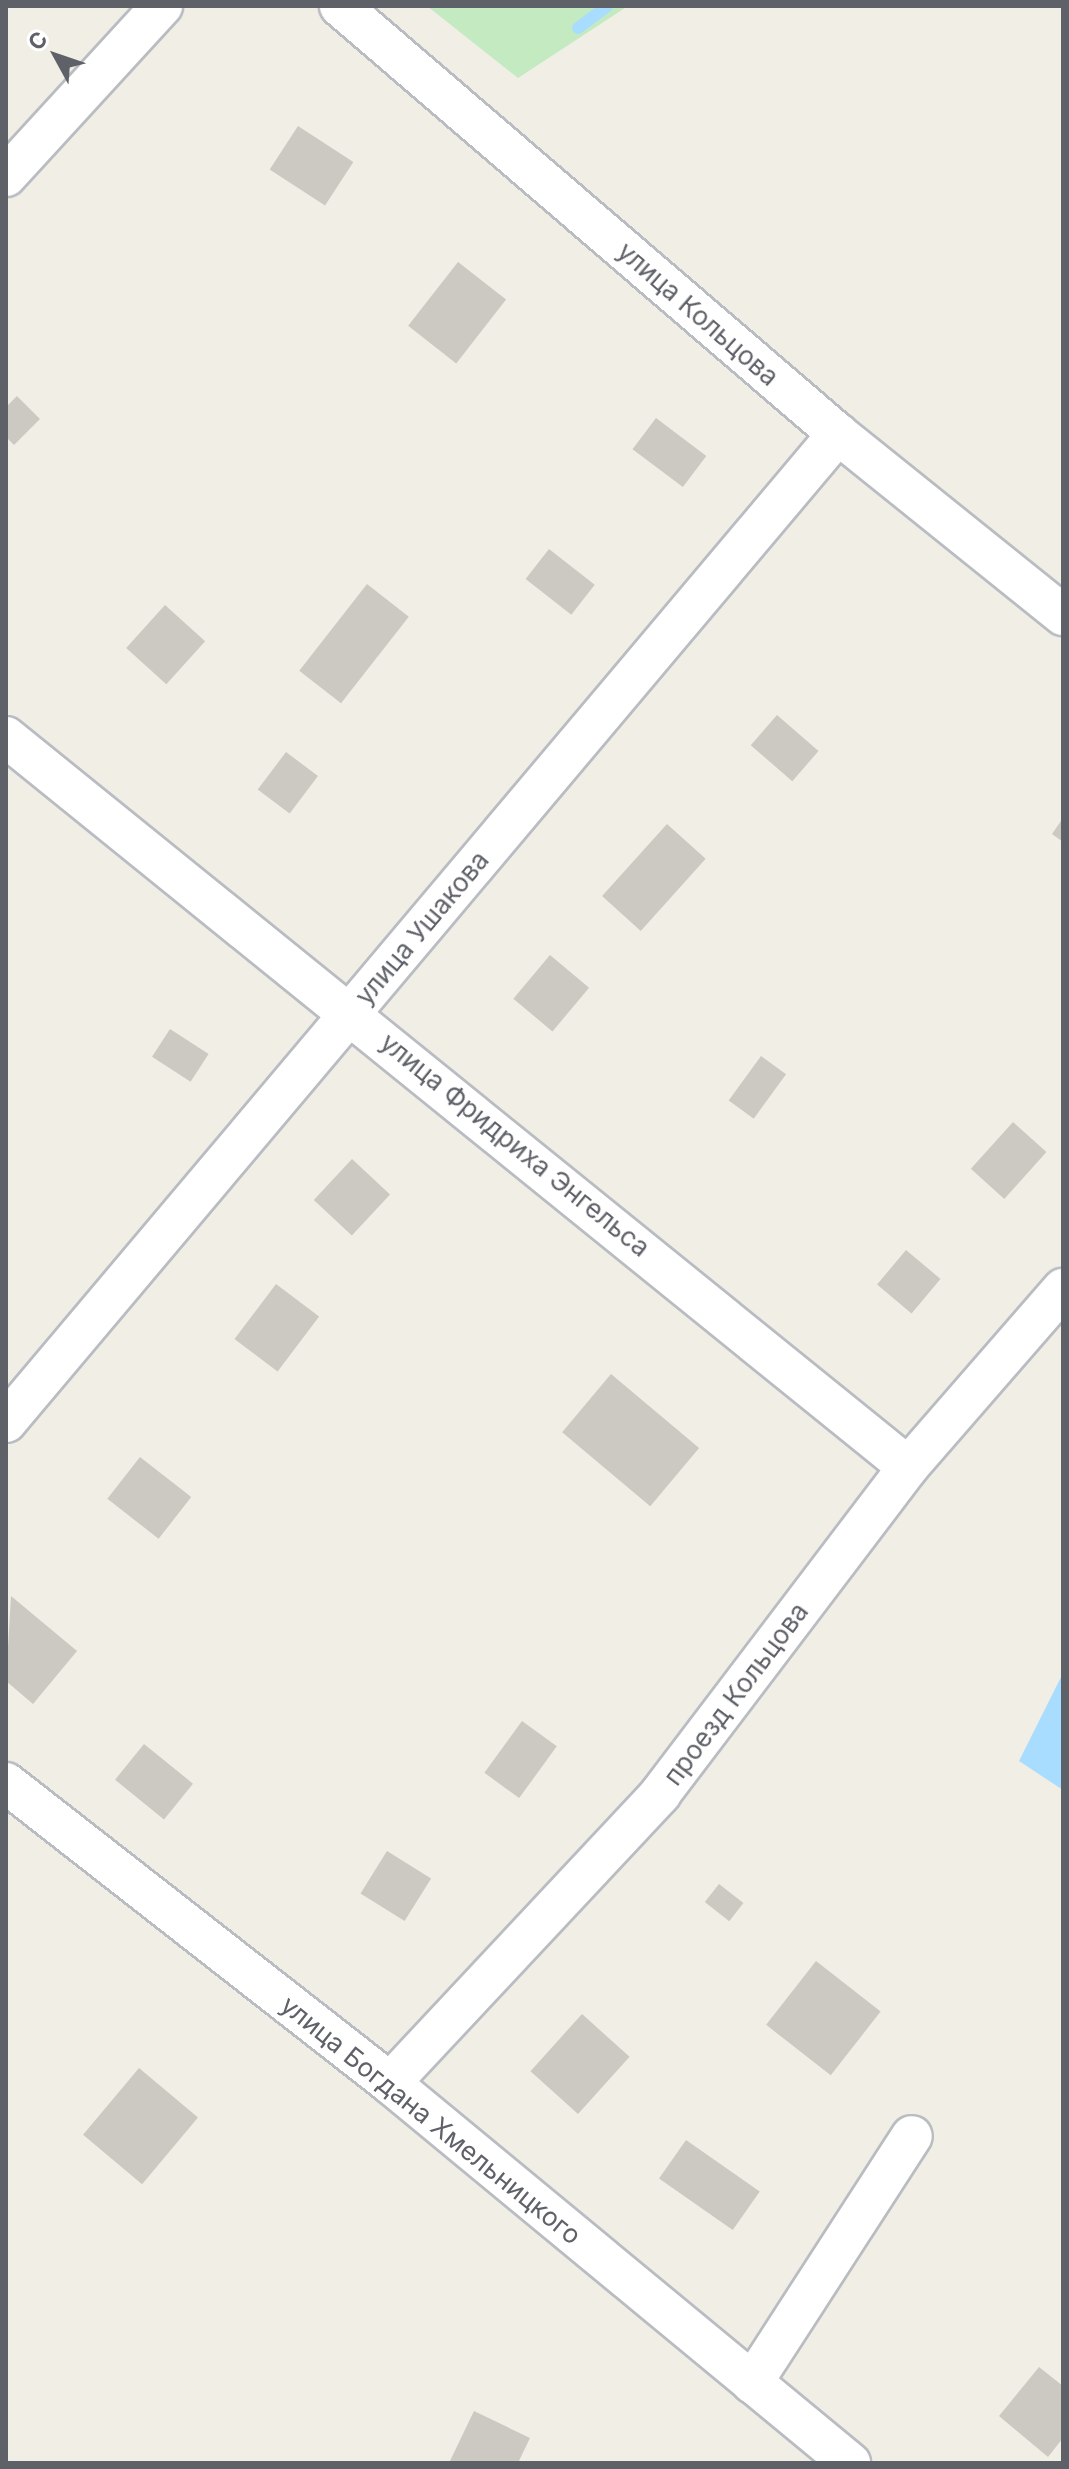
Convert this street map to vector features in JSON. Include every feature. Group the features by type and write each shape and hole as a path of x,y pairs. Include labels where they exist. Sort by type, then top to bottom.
{"street":[{"path":"6,176 162,6"},
{"name":"улица Кольцова","path":"340,6 838,434 1063,615"},
{"name":"улица Ушакова","path":"6,1422 838,434"},
{"name":"улица Фридриха Энгельса","path":"6,737 352,1011 908,1467"},
{"name":"проезд Кольцова","path":"390,2083 660,1794 908,1467 1063,1289"},
{"name":"улица Богдана Хмельницкого","path":"6,1783 390,2083 850,2463"},
{"path":"752,2383 912,2136"}],"green space":[{"path":"427,6 628,6 518,78"}],"water":[{"path":"1063,1673 1063,1790 1019,1761"}],"building":[{"path":"298,126 353,162 325,206 270,170"},
{"path":"458,262 506,300 456,363 408,326"},
{"path":"17,396 40,419 14,445 6,437 6,407"},
{"path":"656,418 706,456 683,487 633,449"},
{"path":"549,549 595,585 571,615 526,579"},
{"path":"367,584 409,617 341,703 299,671"},
{"path":"165,605 205,641 166,684 126,648"},
{"path":"777,715 819,751 792,781 751,745"},
{"path":"286,752 318,776 290,814 258,790"},
{"path":"1063,818 1063,842 1052,834"},
{"path":"667,824 706,859 641,931 602,896"},
{"path":"550,955 589,988 552,1031 513,999"},
{"path":"170,1029 209,1054 191,1082 152,1057"},
{"path":"761,1056 786,1074 754,1119 729,1100"},
{"path":"1013,1122 1046,1152 1004,1199 971,1169"},
{"path":"352,1159 390,1194 352,1235 314,1200"},
{"path":"906,1250 940,1279 912,1313 877,1284"},
{"path":"276,1284 319,1316 278,1372 234,1339"},
{"path":"611,1374 699,1448 650,1506 562,1432"},
{"path":"140,1457 191,1497 159,1539 107,1499"},
{"path":"11,1596 77,1651 33,1704 6,1681"},
{"path":"522,1721 557,1746 519,1798 484,1773"},
{"path":"144,1744 193,1784 164,1819 115,1780"},
{"path":"387,1851 431,1879 405,1921 361,1893"},
{"path":"719,1884 743,1903 729,1921 705,1902"},
{"path":"816,1961 881,2011 831,2075 766,2025"},
{"path":"582,2014 630,2057 578,2114 530,2071"},
{"path":"139,2068 198,2117 142,2184 83,2135"},
{"path":"686,2140 760,2192 733,2230 659,2179"},
{"path":"1039,2367 1063,2386 1063,2438 1048,2457 999,2416"},
{"path":"474,2411 530,2438 518,2463 449,2463"}],"waterway":[{"path":"578,28 607,6"}]}
